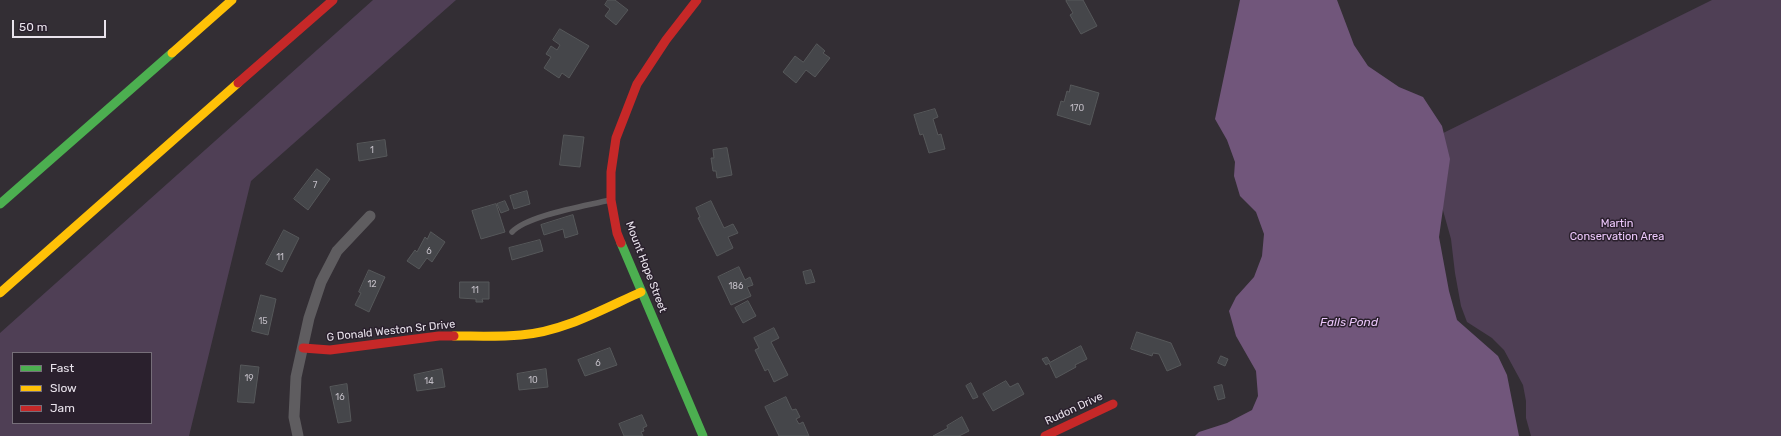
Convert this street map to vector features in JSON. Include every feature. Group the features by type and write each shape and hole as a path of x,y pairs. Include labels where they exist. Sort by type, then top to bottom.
{"main road":[{"path":"0,204 232,0"},
{"path":"0,293 333,0"},
{"name":"Mount Hope Street","path":"696,0 666,40 637,84 616,138 611,172 611,200 617,233 703,436"},
{"name":"G Donald Weston Sr Drive","path":"303,348 330,350 439,336 522,335 555,328 586,317 641,292"},
{"name":"Rudon Drive","path":"1045,436 1113,404"}],"street":[{"path":"298,436 294,417 296,377 308,318 321,282 337,251 370,216"}],"lane":[{"path":"512,232 516,228 537,218 611,200"}],"green space":[{"path":"373,0 456,0 251,181 189,436 0,436 0,333"},
{"name":"Martin Conservation Area","path":"1712,0 1781,0 1781,436 1531,436 1526,418 1526,401 1523,385 1504,350 1492,338 1467,322 1461,306 1451,239 1437,189 1419,145"}],"water":[{"name":"Falls Pond","path":"1240,0 1337,0 1354,45 1368,66 1399,87 1423,97 1442,126 1450,159 1439,237 1449,291 1457,320 1498,356 1507,375 1519,436 1195,436 1199,432 1227,423 1252,410 1258,396 1256,371 1236,336 1229,311 1236,297 1254,277 1262,256 1264,234 1256,212 1240,196 1234,176 1235,162 1227,140 1215,119"}],"building":[{"path":"608,0 615,0 628,10 616,25 605,16 610,9 605,5"},
{"path":"1083,0 1097,26 1081,34 1070,15 1073,13 1066,1"},
{"path":"560,29 589,46 569,78 562,73 559,78 544,68 551,57 546,54 551,46 557,50 560,45 553,40"},
{"path":"817,44 825,51 823,53 830,58 815,77 806,70 796,83 783,72 795,56 803,62"},
{"path":"1071,85 1099,93 1090,125 1057,115 1061,101 1064,102 1067,91 1069,92"},
{"path":"935,109 938,117 933,119 938,135 941,134 945,149 929,153 923,134 920,135 914,115"},
{"path":"564,135 584,137 580,167 560,165"},
{"path":"385,140 387,156 359,161 357,144"},
{"path":"727,148 732,175 717,178 716,171 713,171 711,158 714,158 713,150"},
{"path":"317,169 330,179 308,210 294,199"},
{"path":"527,191 530,204 514,209 510,196"},
{"path":"505,201 509,210 501,213 497,204"},
{"path":"711,201 724,228 733,224 738,233 728,237 733,248 717,256 698,218 700,217 696,208"},
{"path":"496,204 505,232 481,239 472,211"},
{"path":"573,215 578,234 565,238 563,229 544,235 541,225"},
{"path":"284,230 299,238 282,272 266,264"},
{"path":"431,232 445,242 432,262 427,258 419,269 407,261 415,250 417,252 425,237 427,239"},
{"path":"540,240 543,251 512,260 509,248"},
{"path":"739,267 745,280 750,277 753,285 747,287 751,296 731,305 718,277"},
{"path":"369,270 385,277 369,312 355,305"},
{"path":"811,270 815,282 806,284 803,272"},
{"path":"460,282 489,282 489,299 482,299 483,302 476,302 476,299 460,298"},
{"path":"261,295 276,299 268,335 252,331"},
{"path":"748,301 756,316 743,323 735,308"},
{"path":"774,328 779,338 771,342 788,375 774,382 768,369 765,371 755,350 759,348 754,338"},
{"path":"1137,332 1171,343 1181,365 1167,371 1159,354 1153,353 1152,356 1131,349"},
{"path":"1081,346 1087,359 1056,378 1049,363 1046,365 1042,359 1047,357 1050,362"},
{"path":"610,348 617,365 585,376 578,360"},
{"path":"1221,356 1228,359 1225,366 1218,363"},
{"path":"241,365 259,367 254,403 238,402"},
{"path":"442,369 445,387 417,391 414,375"},
{"path":"546,369 548,387 519,390 517,374"},
{"path":"1006,381 1010,387 1018,383 1024,394 993,411 983,394"},
{"path":"971,383 978,397 973,399 966,386"},
{"path":"347,384 351,421 338,423 330,387"},
{"path":"1222,385 1225,398 1218,400 1214,387"},
{"path":"786,397 792,410 796,409 800,417 796,419 799,424 803,422 809,436 779,436 765,407"},
{"path":"642,415 647,426 643,428 644,431 641,432 643,436 624,436 619,424"},
{"path":"962,417 969,431 959,436 933,436 948,428 947,426"}],"traffic: fast":[{"path":"0,204 172,53"},
{"path":"621,243 703,436"}],"traffic: slow":[{"path":"172,53 232,0"},
{"path":"0,293 238,83"},
{"path":"454,336 513,336 537,333 567,325 641,292"}],"traffic: jam":[{"path":"238,83 333,0"},
{"path":"621,243 617,233 611,200 611,172 616,138 637,84 666,40 697,0"},
{"path":"303,348 330,350 439,336 454,336"},
{"path":"1045,436 1113,404"}]}
